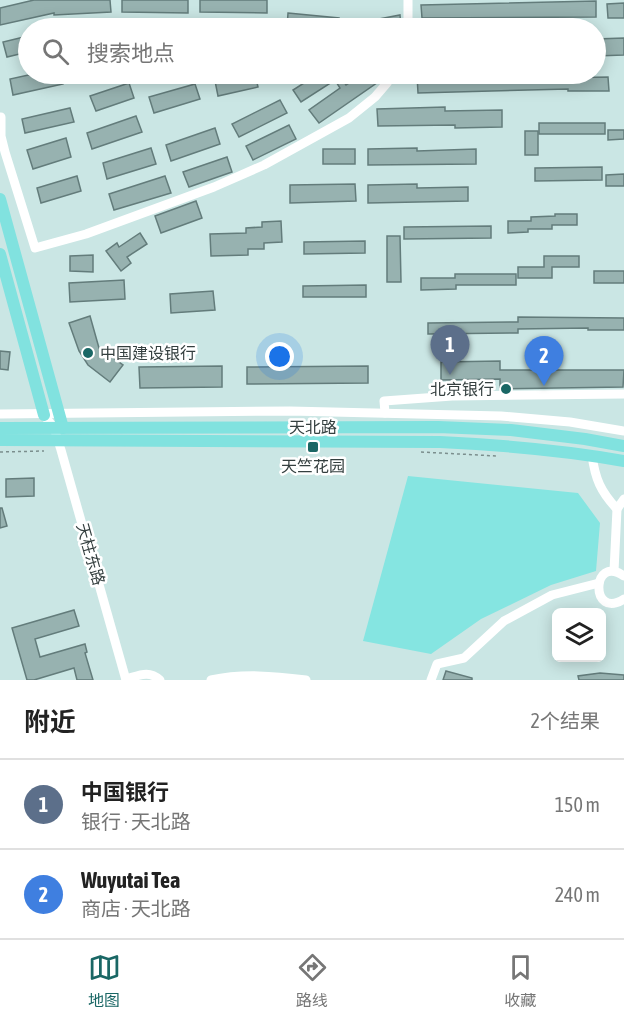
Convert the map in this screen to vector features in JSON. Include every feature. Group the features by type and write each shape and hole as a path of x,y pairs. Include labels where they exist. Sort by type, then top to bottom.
{"main road":[{"name":"天柱东路","path":"0,199 59,414 59,437"},
{"path":"0,254 44,415"},
{"name":"天北路","path":"0,428 59,437 510,445 624,461"},
{"name":"天北路","path":"0,440 448,428 511,430 624,446"}],"street":[{"path":"408,0 408,18"},
{"path":"0,117 5,152 35,248 86,234 214,187 264,165 349,118 375,97 386,84"},
{"path":"385,413 384,401 407,399 452,396 624,394"},
{"path":"0,414 232,411 501,416 570,422 624,431"},
{"path":"44,415 59,437"},
{"name":"天柱东路","path":"59,437 126,679"},
{"path":"592,455 599,485 617,510"},
{"path":"614,571 617,510 624,499"},
{"path":"431,680 437,664 464,658 504,621 552,595 598,583 609,572 614,571 624,576"},
{"path":"598,583 604,600 613,603 624,599"},
{"path":"126,679 149,673 160,680"},
{"path":"211,680 245,675 306,680"}],"path":[{"path":"0,452 59,437"},
{"path":"422,452 499,456"}],"shaded area":[{"path":"408,476 578,493 600,523 596,571 551,585 481,619 431,654 363,641"}],"building":[{"path":"34,0 110,0 111,12 54,15 54,13 32,18 18,18 18,21 0,25 0,8"},
{"path":"122,0 188,0 188,13 122,12"},
{"path":"200,0 267,0 267,13 200,12"},
{"path":"596,1 596,17 422,18 421,5"},
{"path":"624,3 624,18 608,18 607,4"},
{"path":"288,13 339,18 288,18"},
{"path":"400,15 400,18 384,18"},
{"path":"18,38 18,54 7,57 3,42"},
{"path":"624,38 624,55 606,56 606,39"},
{"path":"18,77 18,84 63,84 13,95 10,79"},
{"path":"606,77 608,77 609,91 568,91 568,89 418,93 418,84 606,84"},
{"path":"129,84 134,98 96,111 90,96"},
{"path":"195,84 200,99 154,113 149,97"},
{"path":"216,84 257,84 258,87 218,96"},
{"path":"302,84 329,84 301,102 293,90"},
{"path":"338,84 375,84 319,123 309,110 340,88"},
{"path":"280,100 287,113 239,137 232,124"},
{"path":"445,107 445,111 502,110 502,127 378,126 377,109"},
{"path":"70,108 74,122 25,133 22,119"},
{"path":"136,116 142,132 92,149 87,133"},
{"path":"539,123 605,123 605,134 539,134"},
{"path":"289,125 296,139 253,160 246,146"},
{"path":"215,128 220,144 171,161 166,145"},
{"path":"608,130 624,130 624,139 608,140"},
{"path":"525,131 538,131 538,155 525,155"},
{"path":"66,138 71,157 33,169 27,150"},
{"path":"151,148 156,164 107,179 103,163"},
{"path":"417,148 417,151 476,149 476,164 368,165 368,149"},
{"path":"323,149 355,149 355,164 323,164"},
{"path":"227,157 232,172 189,187 183,172"},
{"path":"602,167 602,180 535,181 535,168"},
{"path":"624,174 624,186 606,186 606,175"},
{"path":"77,176 81,191 41,203 37,188"},
{"path":"165,176 171,193 114,210 109,194"},
{"path":"355,184 356,201 290,203 290,185"},
{"path":"417,184 417,188 468,187 468,201 368,203 368,185"},
{"path":"196,201 202,218 161,233 155,216"},
{"path":"555,214 577,214 577,225 552,225 552,229 528,229 528,232 508,233 508,221 531,221 531,217 555,216"},
{"path":"281,221 282,242 264,243 264,249 248,249 248,255 211,256 210,234 246,233 246,228 262,227 262,222"},
{"path":"491,226 491,238 404,239 404,227"},
{"path":"140,233 147,244 127,257 131,263 121,271 106,251 117,243 119,247"},
{"path":"387,236 400,236 401,282 387,282"},
{"path":"365,241 365,253 304,254 304,242"},
{"path":"93,255 93,272 70,271 70,256"},
{"path":"544,256 579,256 579,267 552,267 552,278 518,278 518,267 544,267"},
{"path":"594,271 624,271 624,283 594,283"},
{"path":"455,274 516,274 516,285 456,285 456,289 421,290 421,278 455,278"},
{"path":"124,280 125,299 70,302 69,283"},
{"path":"366,285 366,297 303,297 303,286"},
{"path":"213,291 215,310 171,313 170,294"},
{"path":"90,316 99,348 123,365 110,382 88,365 79,351 69,323"},
{"path":"518,317 624,318 624,330 518,329 518,333 428,334 428,323 518,322"},
{"path":"0,351 10,352 8,370 0,369"},
{"path":"500,361 500,370 624,370 623,387 500,389 500,379 441,380 441,362"},
{"path":"222,366 222,387 140,388 139,367"},
{"path":"368,366 368,383 247,384 247,367"},
{"path":"34,478 34,496 6,497 6,479"},
{"path":"0,508 2,508 7,526 0,528"},
{"path":"74,610 79,626 35,639 40,657 85,644 87,652 85,653 93,680 77,680 74,668 27,680 12,628"},
{"path":"446,671 472,678 472,680 443,680"},
{"path":"600,673 624,675 624,680 579,680 578,676"}],"place":[{"name":"中国建设银行","path":"88,353"},
{"name":"中国银行","path":"450,375"},
{"name":"Wuyutai Tea","path":"544,386"},
{"name":"北京银行","path":"506,389"},
{"name":"天竺花园","path":"313,447"}]}
